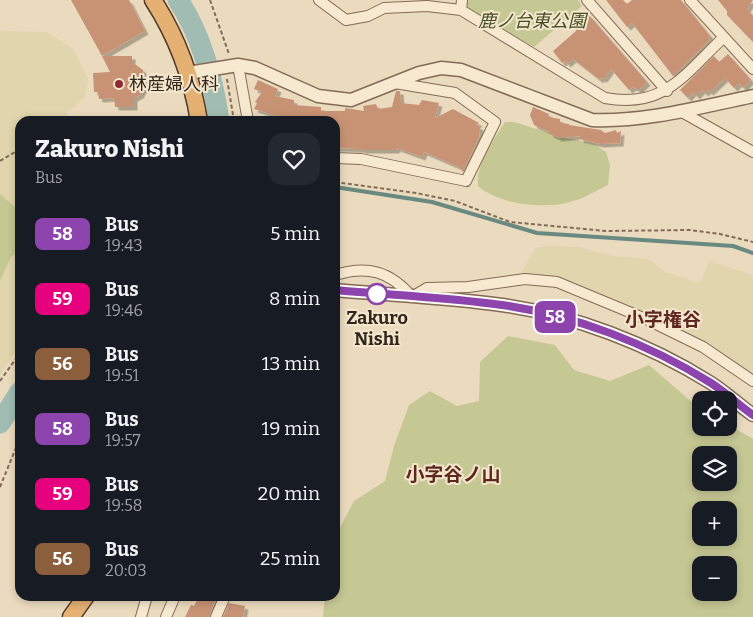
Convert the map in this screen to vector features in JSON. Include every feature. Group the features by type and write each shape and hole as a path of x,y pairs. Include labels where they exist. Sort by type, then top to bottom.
{"highway":[{"path":"153,0 195,72 199,116"},
{"path":"71,617 82,601"}],"street":[{"path":"320,0 346,20 368,16 385,4 461,5 605,98 622,101 640,100 666,91 723,38"},
{"path":"587,0 666,91"},
{"path":"690,0 753,69"},
{"path":"231,66 246,116"},
{"path":"195,72 231,66 255,68 318,96 351,100 394,83 441,68 461,70 592,120 628,119 680,111 753,96"},
{"path":"340,158 361,159 466,181 496,122 455,93 394,83"},
{"path":"680,111 753,152"},
{"path":"340,274 364,269 374,271 402,284 412,297"},
{"path":"412,297 427,288 468,288 524,279 557,282 646,319 704,347 753,381"},
{"path":"340,290 501,304 589,326 669,360 711,383 753,415"},
{"path":"141,617 146,601"},
{"path":"166,617 173,601"},
{"path":"216,617 223,601"}],"path":[{"path":"210,0 228,51 231,66 234,116"},
{"path":"0,161 15,152"},
{"path":"340,183 416,193 455,201 510,222 606,231 690,230 720,234 753,242"},
{"path":"0,381 15,360"},
{"path":"0,487 15,450"}],"shaded area":[{"path":"0,31 47,32 74,50 88,79 85,97 67,113 67,116 15,116 15,206 0,194"},
{"path":"548,246 579,247 612,256 649,259 665,272 696,282 702,280 709,261 753,275 753,379 613,301 521,274 535,248"},
{"path":"15,254 15,352 0,375 0,281 11,257"}],"green space":[{"name":"鹿ノ台東公園","path":"467,0 578,0 582,6 534,47 465,10"},
{"path":"505,122 514,122 559,136 594,144 606,152 610,165 608,185 577,200 550,205 524,204 498,198 487,192 478,186 482,161"},
{"path":"0,194 15,207 15,254 11,257 0,281"},
{"path":"508,336 555,345 574,370 610,381 649,365 692,402 692,436 737,436 737,430 753,439 753,617 323,617 325,601 340,601 340,528 354,501 385,481 394,446 409,405 430,391 457,406 479,401 480,362"}],"building":[{"path":"71,0 129,0 145,31 102,56"},
{"path":"606,0 623,0 627,4 632,0 681,0 710,36 708,38 710,40 673,76 632,23 627,27"},
{"path":"718,0 753,0 747,9 753,16 753,42 727,15 727,11"},
{"path":"589,15 647,82 639,90 633,87 629,90 611,69 604,79 601,78 600,80 573,59 567,64 565,61 562,63 553,51 576,31 576,26"},
{"path":"728,54 751,80 743,88 739,83 734,88 725,78 710,92 708,90 705,93 702,90 696,96 693,92 688,98 680,90 714,56 719,62"},
{"name":"林産婦人科","path":"102,56 132,56 132,62 143,70 144,88 140,95 134,98 134,107 115,107 114,98 99,99 98,92 94,92 93,73 110,72"},
{"path":"258,80 278,89 275,96 294,100 294,105 321,107 321,111 345,111 345,108 364,111 363,106 376,104 378,109 392,107 396,91 400,91 401,103 419,105 422,100 439,103 435,118 453,109 479,123 476,125 480,127 479,137 463,172 459,167 424,152 422,157 397,148 396,150 340,148 340,116 277,116 254,109 257,103 255,102 262,92 254,89"},
{"path":"533,107 549,114 548,117 560,119 560,123 601,130 605,133 616,130 617,133 621,131 620,143 600,144 580,139 580,136 559,138 534,125 530,115"},
{"path":"196,601 215,601 209,617 185,617 191,605 194,606"},
{"path":"229,603 245,606 243,617 223,617"}],"waterway":[{"path":"178,0 200,43 210,74 218,116"},
{"path":"340,188 432,202 537,233 733,246 753,253"},
{"path":"0,423 15,400"}],"bus line":[{"name":"58","path":"340,290 501,304 528,309 589,326 669,360 711,383 753,415"}],"place":[{"name":"林産婦人科","path":"119,84"},
{"name":"Zakuro Nishi","path":"377,294"}],"district":[{"name":"小字権谷","path":"663,319"},
{"name":"小字谷ノ山","path":"453,474"}]}
